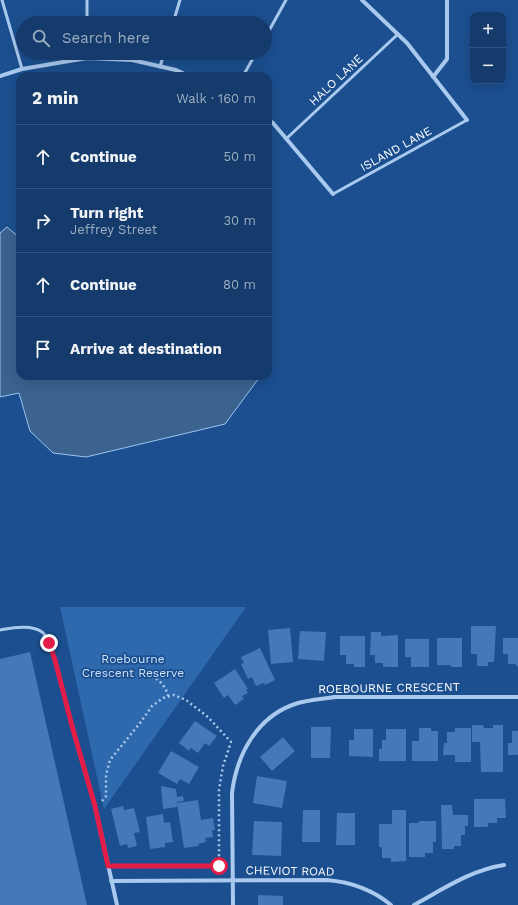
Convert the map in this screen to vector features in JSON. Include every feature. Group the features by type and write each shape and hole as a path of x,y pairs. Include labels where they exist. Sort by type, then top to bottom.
{"street":[{"path":"362,0 407,43 467,120"},
{"path":"433,77 447,59 447,0"},
{"path":"0,76 22,69 75,60"},
{"path":"132,60 180,72"},
{"path":"272,122 333,194"},
{"name":"ROEBOURNE CRESCENT","path":"233,905 232,793 234,779 241,756 248,742 268,720 282,711 303,702 335,697 518,697"},
{"path":"95,806 117,905"},
{"path":"414,905 470,874 491,867 504,865"},
{"name":"CHEVIOT ROAD","path":"111,881 312,879 338,881 364,888 391,905"}],"lane":[{"path":"2,0 16,48"},
{"path":"87,0 87,16"},
{"path":"175,16 180,0"},
{"path":"272,25 286,0"},
{"name":"HALO LANE","path":"286,139 398,34"},
{"path":"19,60 22,69"},
{"path":"160,67 162,60"},
{"path":"245,72 252,60"},
{"name":"ISLAND LANE","path":"333,194 467,120"},
{"path":"0,630 32,628 42,632 46,636 55,660 95,806"}],"path":[{"path":"143,671 159,681 165,688 168,696"},
{"path":"95,806 105,799 106,796 106,775 110,760 157,701 174,695 186,700 208,717 231,742 223,766 219,790 219,866 108,866"}],"green space":[{"name":"Roebourne Crescent Reserve","path":"60,607 246,607 104,809"}],"shaded area":[{"path":"7,227 16,235 16,380 258,380 225,424 86,457 53,453 30,431 19,393 0,397 0,233"}],"building":[{"path":"471,626 496,626 494,662 488,662 488,666 477,666 477,654 471,654"},
{"path":"290,628 293,662 271,664 268,630"},
{"path":"300,631 326,632 324,661 298,659"},
{"path":"371,632 381,632 381,636 398,635 398,667 383,667 383,663 375,663 375,655 370,655"},
{"path":"340,636 365,636 365,667 354,667 354,664 346,664 346,655 340,655"},
{"path":"437,638 462,638 462,667 437,665"},
{"path":"503,638 518,638 518,666 516,666 516,664 508,664 508,654 503,654"},
{"path":"405,639 429,639 429,667 411,667 411,657 405,657"},
{"path":"260,648 275,680 265,685 264,683 256,686 252,677 248,679 241,664 244,663 241,657"},
{"path":"30,652 87,905 0,905 0,659"},
{"path":"235,669 248,689 246,690 248,693 242,696 244,699 235,705 228,695 224,698 214,683"},
{"path":"195,721 217,736 209,746 205,743 198,753 191,748 189,751 179,743"},
{"path":"472,725 483,725 484,728 493,728 493,725 503,725 503,772 481,772 480,742 472,742"},
{"path":"311,727 331,727 330,758 311,758"},
{"path":"419,728 431,728 431,731 438,731 438,761 412,761 412,741 419,741"},
{"path":"455,728 471,728 471,762 455,762 455,755 443,755 444,743 447,743 447,732 455,732"},
{"path":"354,729 373,729 373,757 349,756 349,740 354,740"},
{"path":"386,729 406,729 406,761 379,761 379,749 382,749 382,740 386,740"},
{"path":"512,731 518,731 518,755 508,755 508,743 512,743"},
{"path":"283,737 295,751 272,771 260,757"},
{"path":"171,751 199,767 189,784 180,779 177,784 158,773"},
{"path":"257,776 287,781 282,808 253,803"},
{"path":"161,786 176,789 177,797 183,796 184,801 177,802 177,807 163,809"},
{"path":"474,799 505,799 506,818 497,818 497,823 488,823 488,827 474,827"},
{"path":"198,800 201,820 213,818 215,830 212,830 213,837 205,838 206,842 198,844 199,846 184,848 177,803"},
{"path":"441,805 452,805 453,815 468,815 468,826 465,826 465,835 461,835 461,846 454,846 454,849 442,849"},
{"path":"123,806 124,810 134,808 140,832 134,833 137,846 128,848 127,844 120,846 111,809"},
{"path":"303,810 320,810 320,842 302,842"},
{"path":"392,810 406,810 406,861 391,862 391,858 382,858 382,847 379,847 379,824 392,824"},
{"path":"337,813 355,813 355,845 336,845"},
{"path":"163,814 164,823 170,822 173,842 165,843 165,847 150,849 146,817"},
{"path":"254,821 282,822 281,856 252,855"},
{"path":"419,821 436,821 436,842 433,842 433,853 425,853 425,857 409,857 409,823 419,823"},
{"path":"258,895 283,896 283,905 258,905"}],"route":[{"path":"49,643 95,806 108,866 219,866"}]}
